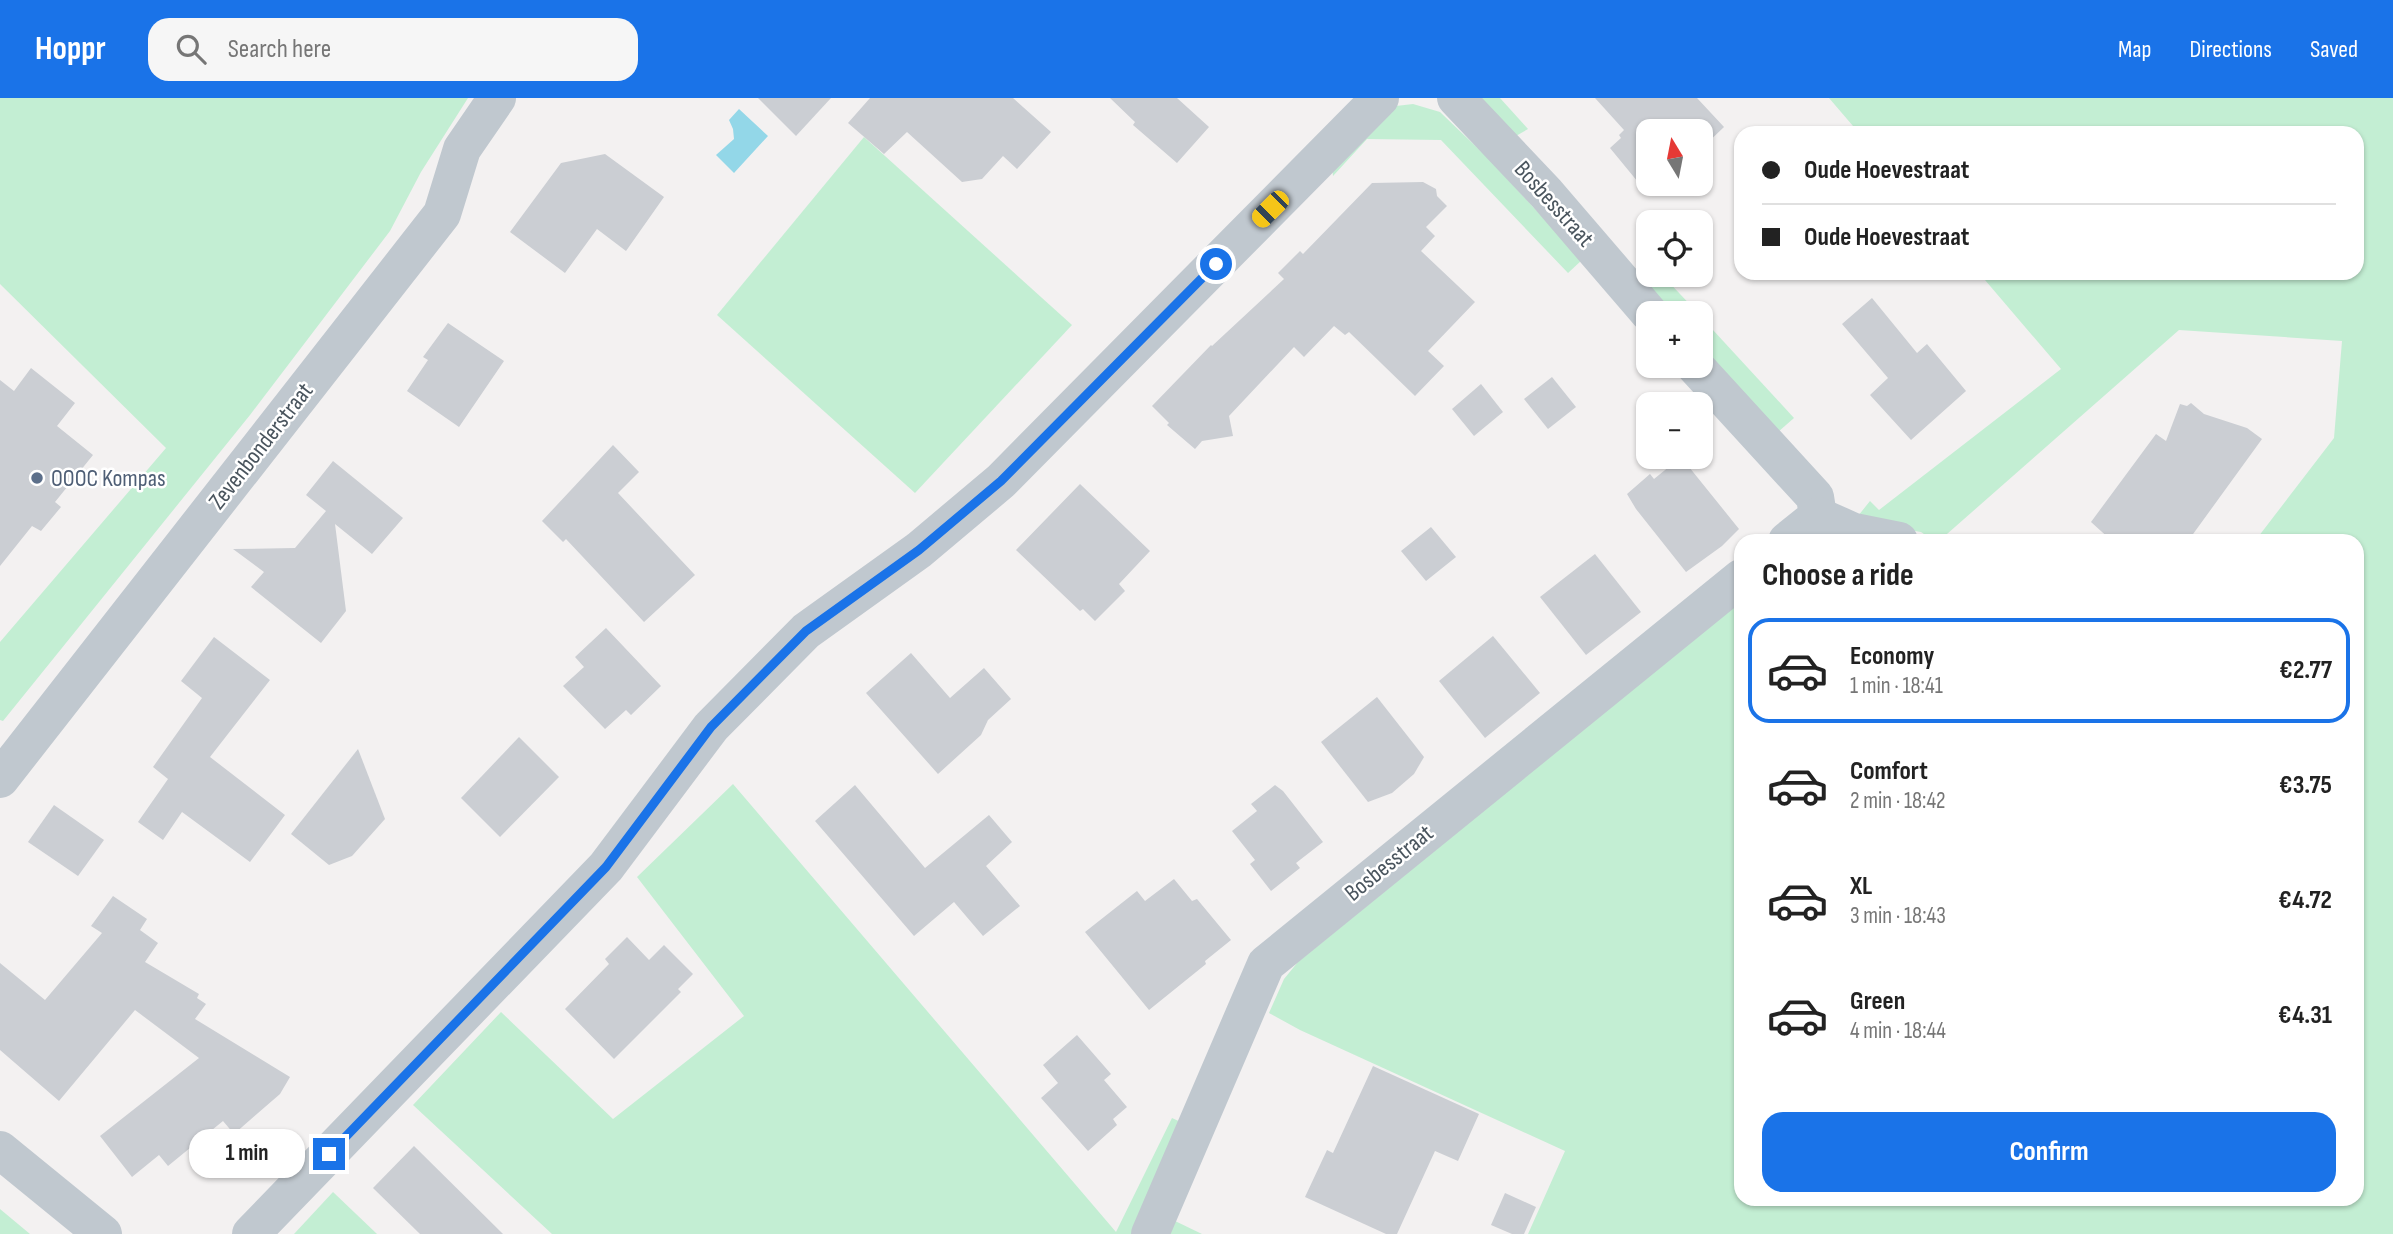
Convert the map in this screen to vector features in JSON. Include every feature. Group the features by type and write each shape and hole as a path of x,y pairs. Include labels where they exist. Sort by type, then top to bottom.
{"street":[{"name":"Zevenbonderstraat","path":"1,776 442,214 462,149 497,98"},
{"path":"251,1234 606,867 711,727 806,631 919,550 1001,481 1380,98"},
{"name":"Bosbesstraat","path":"1455,98 1546,193 1640,301"},
{"path":"1706,378 1815,496 1818,516"},
{"path":"1796,534 1818,516"},
{"path":"1818,516 1864,534"},
{"name":"Bosbesstraat","path":"1150,1234 1266,964 1734,584"},
{"path":"0,1150 103,1234"}],"green space":[{"path":"0,98 468,98 421,172 390,231 250,415 3,721 0,720 0,642 166,448 0,284"},
{"path":"1471,98 1500,98 1528,129 1509,140"},
{"path":"1829,98 2393,98 2393,1234 1528,1234 1565,1151 1300,1030 1269,1013 1284,979 1298,962 1734,607 1734,1206 2364,1206 2364,534 2260,534 2334,438 2342,341 2179,330 1947,534 1924,534 1890,527 1858,516 1870,501 1879,510 2061,369 1985,280 2364,280 2364,126 1853,126"},
{"path":"1413,104 1440,112 1490,160 1582,260 1568,273 1441,140 1367,139 1333,176 1332,166 1396,106"},
{"path":"864,137 1072,325 915,493 717,315"},
{"path":"1642,287 1673,287 1687,301 1655,301"},
{"path":"1713,330 1794,418 1777,433 1713,364"},
{"path":"733,784 1116,1232 1172,1118 1185,1124 1136,1234 552,1234 413,1105 501,1012 613,1119 744,1016 637,877"},
{"path":"333,1192 377,1234 294,1234"},
{"path":"0,1209 30,1234 0,1234"},
{"path":"1173,1220 1202,1234 1167,1234"}],"water":[{"path":"739,109 768,136 734,173 716,155 734,139 729,120"}],"building":[{"path":"758,98 831,98 796,136"},
{"path":"870,98 1013,98 1051,132 1017,169 1003,156 982,179 962,182 907,132 884,154 848,123"},
{"path":"1110,98 1177,98 1209,127 1177,163 1133,125 1135,122"},
{"path":"1595,98 1697,98 1724,127 1713,138 1713,119 1636,119 1636,180 1610,148 1621,138 1619,135 1624,130"},
{"path":"605,154 664,197 626,251 597,229 565,273 510,232 561,163"},
{"path":"1423,182 1436,189 1437,196 1447,206 1426,227 1435,236 1421,251 1475,302 1428,351 1444,366 1415,396 1349,332 1345,335 1334,326 1304,357 1294,347 1229,416 1233,436 1202,441 1195,449 1167,425 1169,423 1152,406 1211,345 1284,279 1278,273 1300,251 1303,254 1372,183"},
{"path":"1872,298 1917,353 1927,344 1966,391 1911,440 1870,395 1888,378 1842,324"},
{"path":"448,323 504,361 459,427 407,391 428,360 423,357"},
{"name":"OOOC Kompas","path":"31,368 75,403 57,426 93,455 55,502 61,507 41,531 32,526 0,566 0,380 14,391"},
{"path":"1552,377 1576,407 1548,429 1524,399"},
{"path":"1481,384 1503,412 1474,436 1452,409"},
{"path":"2191,403 2204,414 2247,428 2262,439 2193,534 2104,534 2091,522 2156,434 2166,441 2180,404 2187,406"},
{"path":"613,445 639,472 618,493 695,575 644,622 566,539 563,542 542,521"},
{"path":"333,461 403,518 372,554 335,524 346,611 321,643 251,587 264,572 233,549 295,548 326,511 306,495"},
{"path":"1666,469 1691,469 1739,529 1722,546 1686,572 1627,494 1650,474 1654,479"},
{"path":"1080,484 1150,551 1119,584 1125,591 1095,621 1083,609 1080,611 1016,550"},
{"path":"1431,527 1456,557 1426,581 1401,551"},
{"path":"1595,554 1641,612 1586,655 1540,597"},
{"path":"606,628 661,686 631,715 626,710 605,729 563,686 584,667 575,657"},
{"path":"1493,636 1540,693 1485,738 1439,681"},
{"path":"214,637 270,680 210,757 285,815 250,862 182,812 163,840 138,822 168,779 153,767 202,698 181,681"},
{"path":"911,653 950,698 984,668 1011,699 988,720 981,735 938,774 866,693"},
{"path":"1377,697 1424,757 1414,774 1392,793 1368,802 1321,742"},
{"path":"519,737 559,777 500,837 461,798"},
{"path":"358,749 385,819 352,856 329,865 291,834"},
{"path":"855,785 925,868 989,815 1012,842 986,866 1020,906 983,936 954,902 914,936 815,821"},
{"path":"1275,785 1283,791 1323,842 1296,863 1300,868 1271,891 1250,864 1255,860 1232,831 1257,811 1251,804"},
{"path":"54,805 104,840 78,876 28,842"},
{"path":"1174,879 1192,901 1197,899 1231,940 1149,1010 1085,932 1137,891 1145,901"},
{"path":"113,896 147,919 140,930 158,943 145,962 199,994 197,998 206,1004 195,1019 290,1077 280,1094 234,1134 223,1121 168,1166 159,1155 132,1177 100,1136 199,1058 135,1010 59,1101 0,1050 0,963 45,1000 102,933 91,926"},
{"path":"627,937 649,960 664,945 693,974 678,989 681,992 614,1059 565,1009 609,964 605,959"},
{"path":"1077,1035 1111,1074 1104,1080 1127,1107 1113,1119 1117,1125 1088,1151 1041,1098 1058,1083 1043,1065"},
{"path":"1373,1066 1479,1114 1458,1161 1435,1151 1397,1234 1386,1234 1305,1197 1327,1150 1333,1153"},
{"path":"414,1146 503,1234 420,1234 373,1188"},
{"path":"1505,1193 1536,1207 1524,1234 1512,1234 1491,1225"}],"place":[{"name":"OOOC Kompas","path":"37,478"}],"route":[{"path":"329,1154 606,867 711,727 806,631 919,550 1001,481 1216,264"}]}
